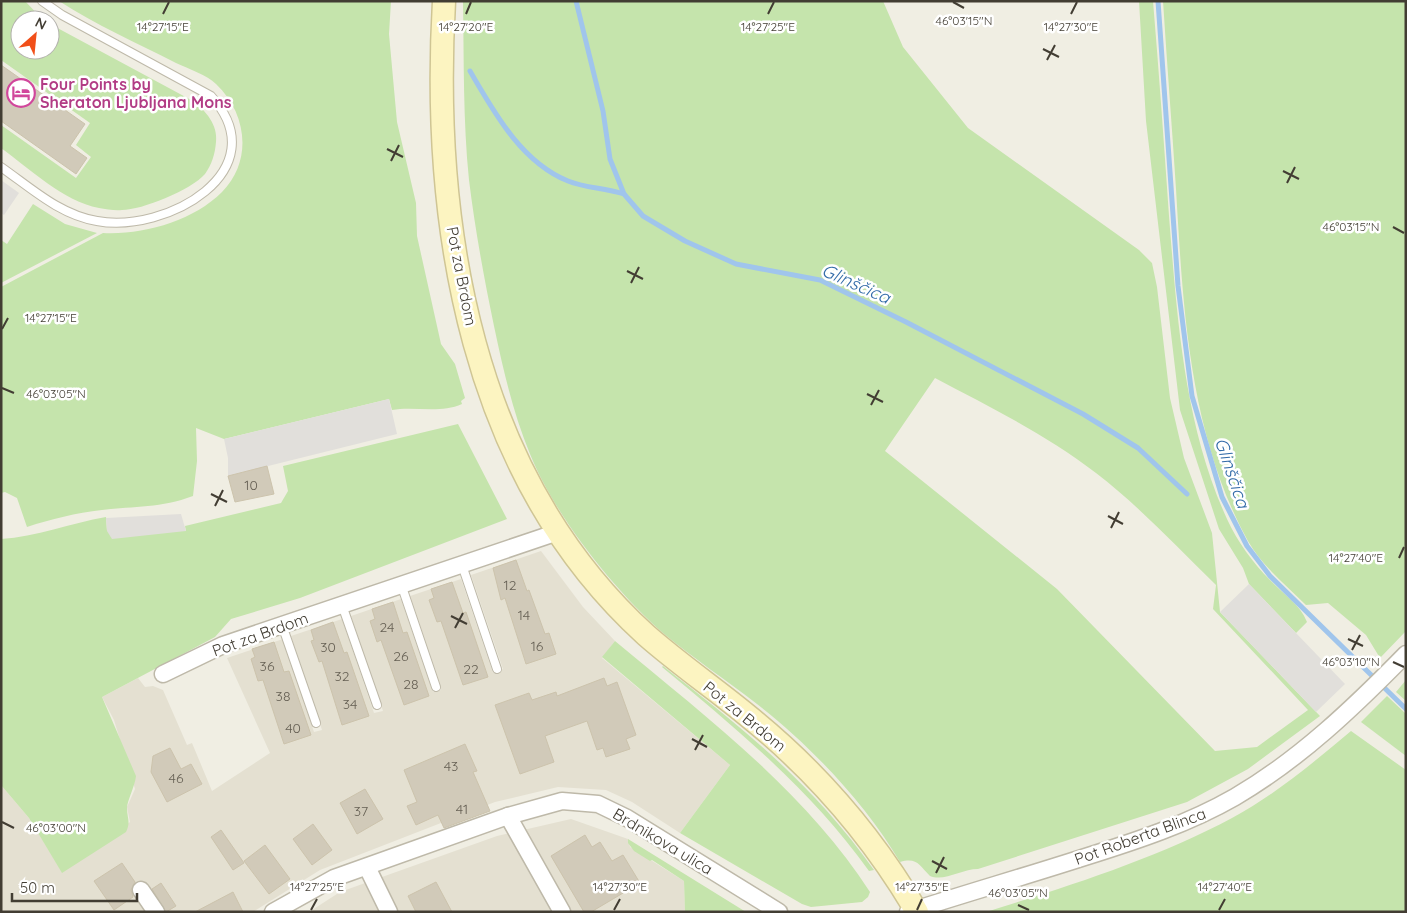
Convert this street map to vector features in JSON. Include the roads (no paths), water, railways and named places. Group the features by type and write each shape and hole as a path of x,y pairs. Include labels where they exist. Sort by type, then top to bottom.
{"main road":[{"name":"Pot za Brdom","path":"444,1 441,54 445,166 456,260 463,301 483,373 506,435 524,474 558,532 595,580 645,633 753,720 814,776 859,827 913,911"}],"street":[{"name":"Pot za Brdom","path":"163,674 223,645 558,532"},
{"name":"Pot Roberta Blinca","path":"913,911 1125,844 1174,827 1219,806 1251,787 1323,735 1406,654"},
{"name":"Brdnikova ulica","path":"273,912 334,878 508,816 562,801 598,804 627,818 779,912"},
{"path":"508,816 562,912"},
{"path":"367,867 389,912"},
{"path":"141,890 156,912"}],"lane":[{"path":"1,167 68,212 90,220 113,223 130,222 165,213 199,197 219,180 230,159 232,137 230,126 226,116 211,96 62,15 42,1"},
{"path":"462,565 497,668"},
{"path":"401,584 436,687"},
{"path":"342,605 376,704"},
{"path":"282,625 316,723"}],"waterway":[{"name":"Glinščica","path":"576,1 603,111 610,159 624,194 643,216 685,241 736,264 820,280 906,322 1083,414 1138,448 1187,494"},
{"name":"Glinščica","path":"1158,1 1178,286 1192,396 1222,497 1247,546 1270,576 1406,709"},
{"path":"470,71 499,119 536,162 568,181 624,194"}],"place":[{"name":"Four Points by Sheraton Ljubljana Mons","path":"21,93"}]}
